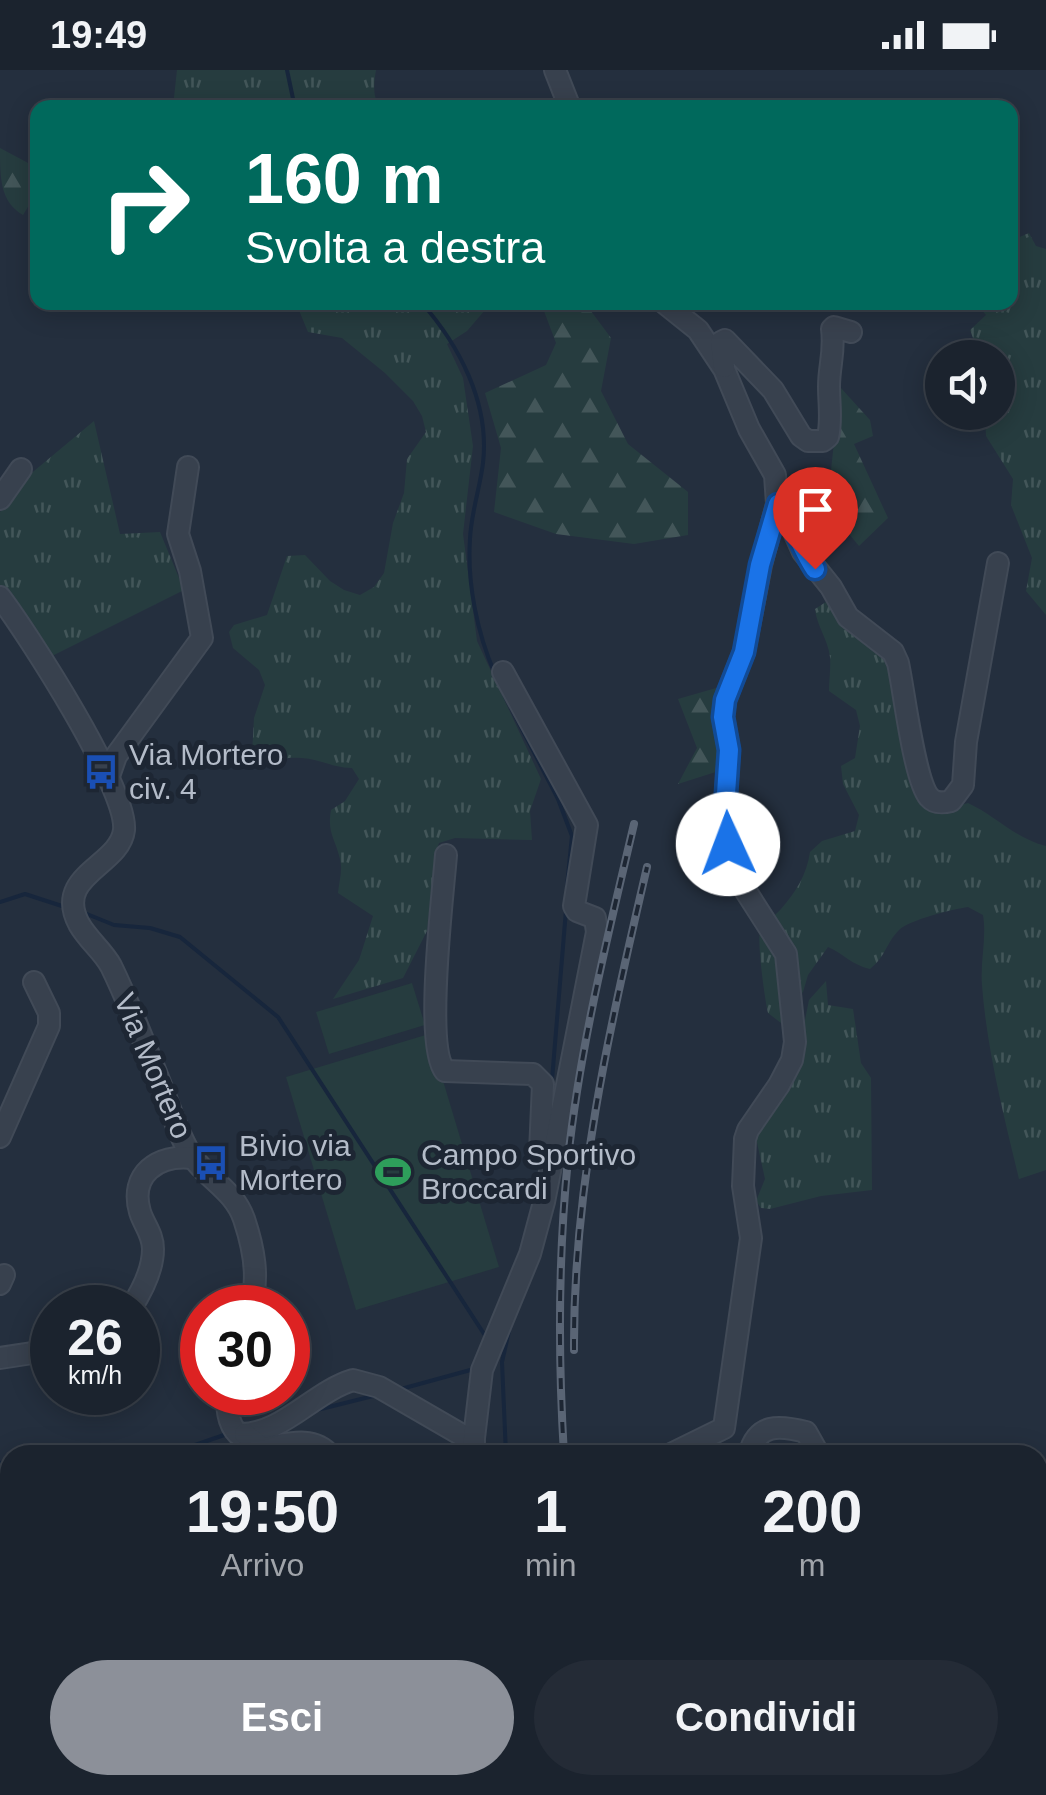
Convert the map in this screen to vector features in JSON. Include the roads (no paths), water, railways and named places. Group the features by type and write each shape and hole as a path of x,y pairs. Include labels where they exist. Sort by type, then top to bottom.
{"street":[{"path":"555,70 567,100"},
{"path":"673,310 698,330 724,369 749,429 776,474 778,504 760,565 744,652 725,700 723,717 729,750 724,823 732,868 786,954 795,1042 792,1060 745,1138 744,1186 751,1238 724,1428 689,1445"},
{"path":"724,369 721,342 725,340 773,390 802,436 808,441 823,442 828,437 831,416 829,384 836,346 832,329 834,326 852,332"},
{"path":"109,776 116,756 202,638 178,534 188,467"},
{"path":"0,499 21,469"},
{"path":"778,504 803,552 848,618 893,652 921,778 928,796 944,803 958,797 964,785 966,742 998,563"},
{"path":"0,597 31,638 109,776"},
{"path":"473,1445 482,1370 530,1254 544,1202 597,932 595,918 574,906 587,824 503,672"},
{"name":"Via Mortero","path":"109,776 122,808 124,832 113,850 82,879 76,890 75,912 87,936 109,961 193,1158 232,1194 243,1215 254,1255 254,1285"},
{"path":"446,855 436,1050 445,1070 533,1074 544,1084 536,1181 544,1202"},
{"path":"0,1136 49,1026 48,1013 34,982"},
{"path":"142,1285 153,1250 150,1230 140,1212 139,1182 146,1169 166,1158 193,1158"},
{"path":"0,1358 30,1353"},
{"path":"244,1434 271,1428 299,1407 353,1380 380,1387 468,1445"},
{"path":"229,1415 232,1428 258,1445"},
{"path":"752,1445 767,1429 784,1426 806,1432 813,1445"},
{"path":"283,1445 322,1445"}],"waterway":[{"path":"287,70 293,100"},
{"path":"428,310 469,376 482,419 483,463 469,556 478,625 495,674"},
{"path":"505,696 558,799 572,836 567,886"},
{"path":"0,902 25,894 68,908"},
{"path":"552,1080 566,910"},
{"path":"82,912 114,925 150,928 180,937 278,1017 486,1337"},
{"path":"506,1445 502,1362 509,1331"},
{"path":"401,1389 474,1369"},
{"path":"313,1411 377,1395"},
{"path":"195,1445 227,1434"}],"railway":[{"path":"564,1445 560,1307 568,1159 587,1033 634,824"},
{"path":"574,1350 580,1227 596,1106 647,867"}],"place":[{"name":"Via Mortero civ. 4","path":"101,772"},
{"name":"Bivio via Mortero","path":"211,1163"},
{"name":"Campo Sportivo Broccardi","path":"393,1172"}]}
